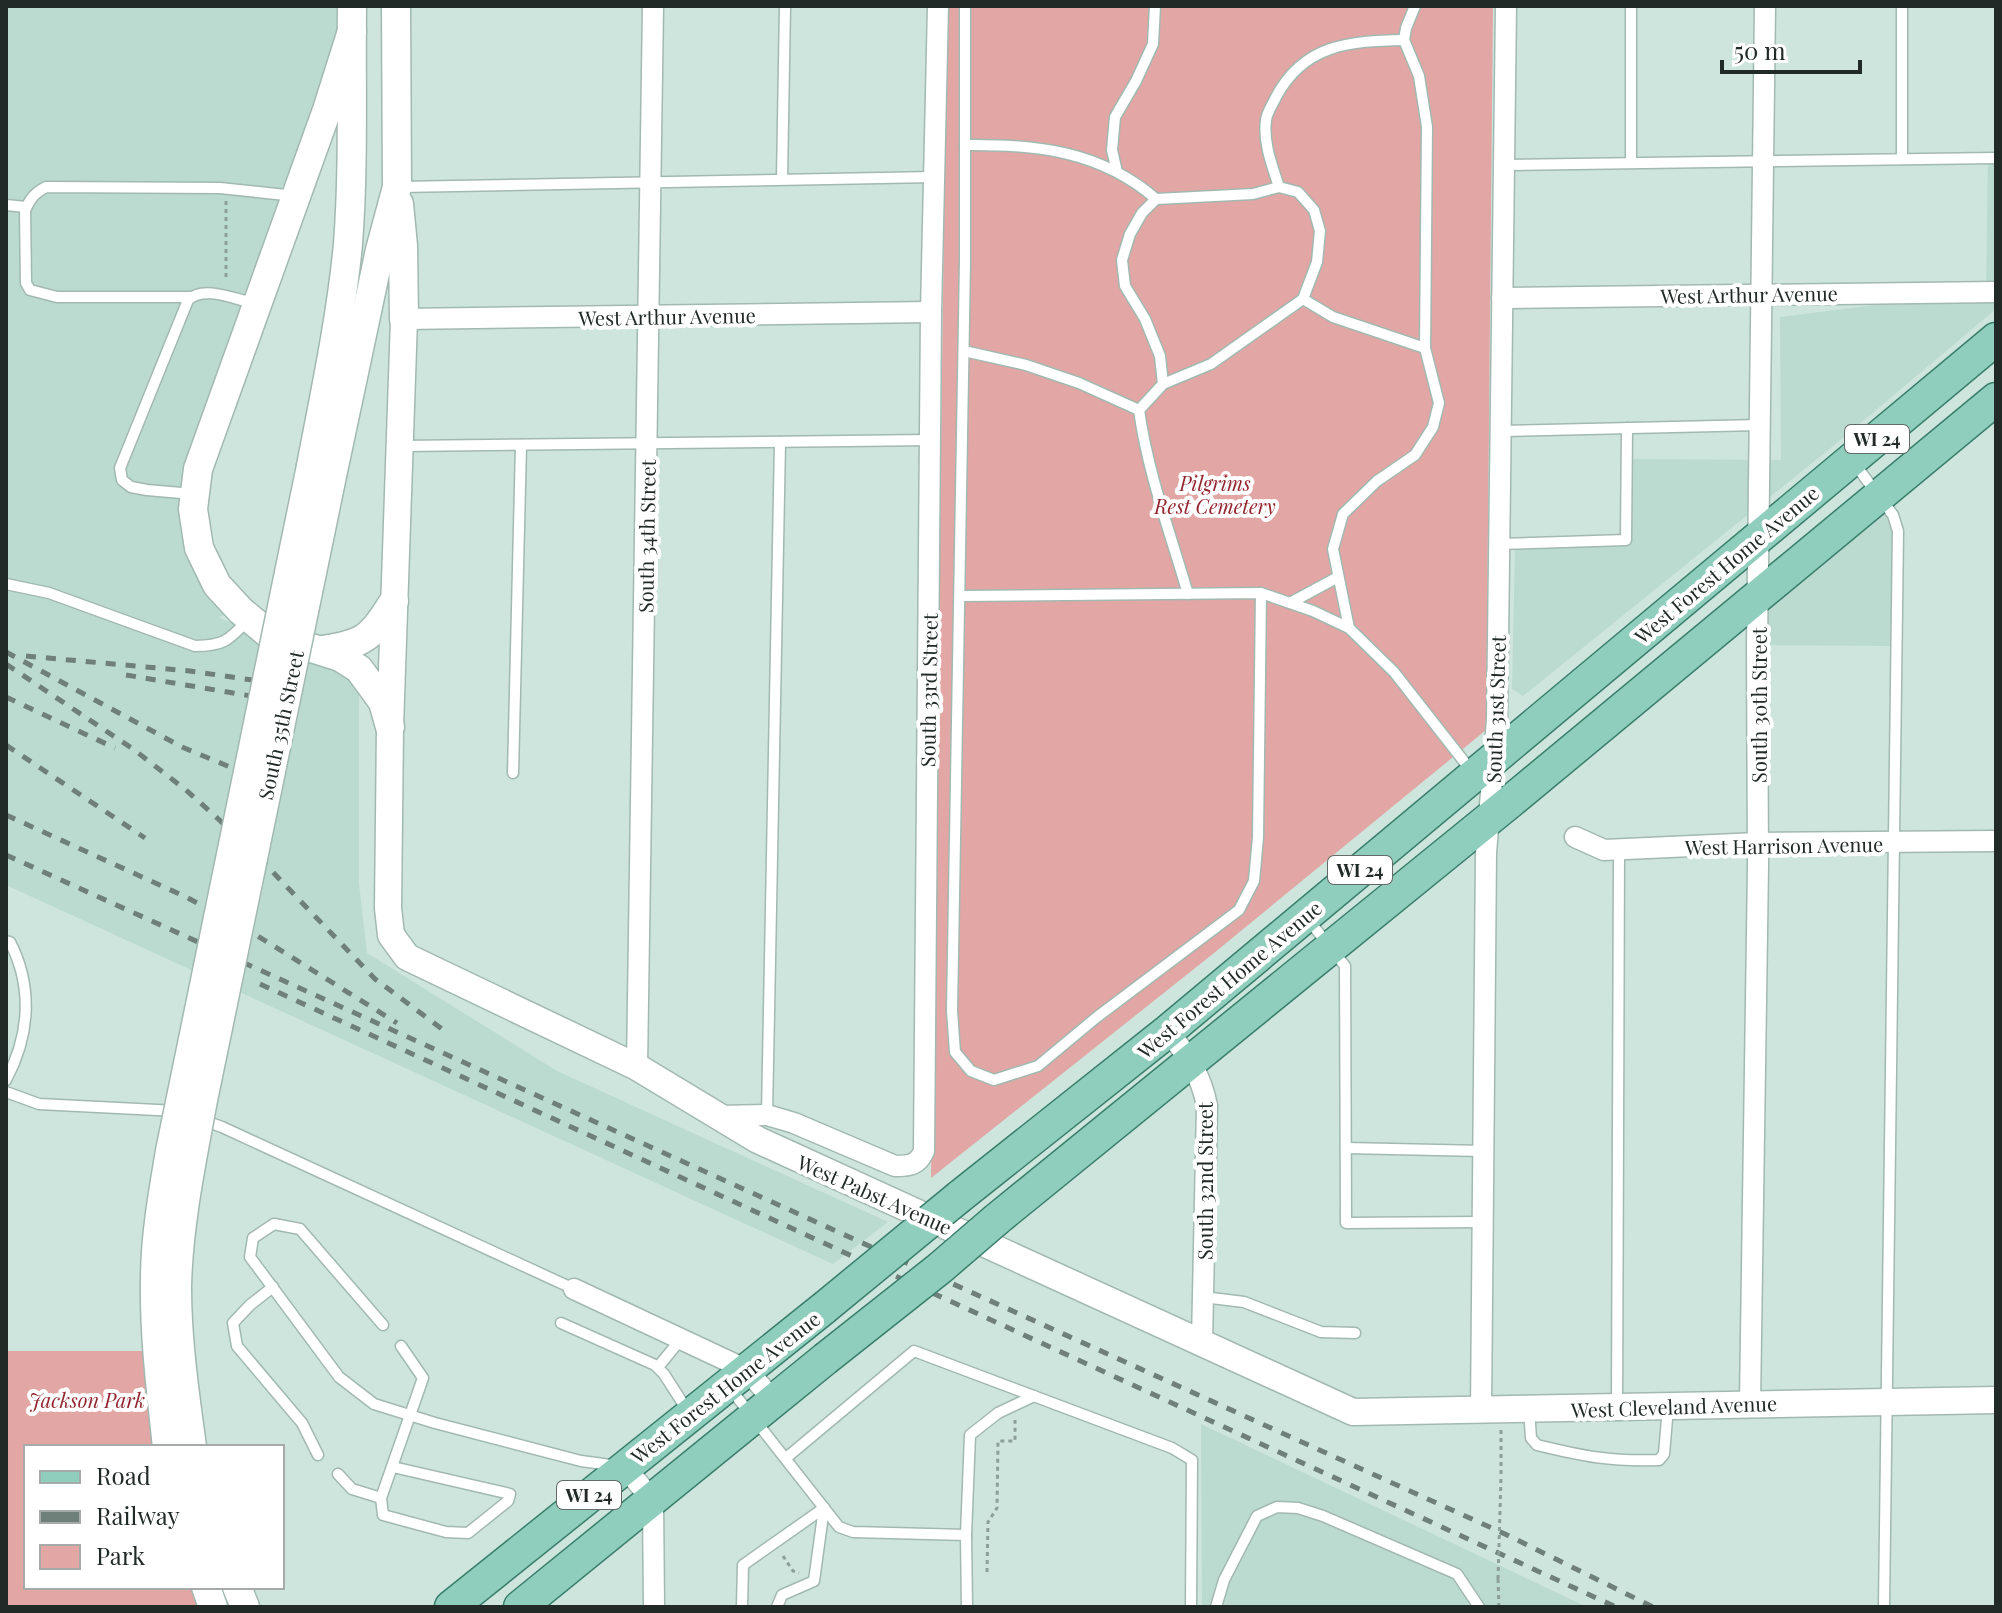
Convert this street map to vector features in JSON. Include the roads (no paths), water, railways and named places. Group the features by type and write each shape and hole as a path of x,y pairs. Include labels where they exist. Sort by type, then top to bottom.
{"main road":[{"name":"South 35th Street","path":"167,1445 156,1351 155,1278 160,1213 170,1151 322,469 397,187 396,6"},
{"name":"South 35th Street","path":"192,1445 183,1380 177,1287 187,1191 322,469 331,361 348,245 352,18"},
{"path":"352,18 296,196 198,469 193,509 199,548 217,585 270,635 322,650 359,669 383,702 390,727"},
{"path":"397,187 403,246 404,319"},
{"name":"West Forest Home Avenue","path":"451,1607 1168,1031 1996,339"},
{"name":"West Forest Home Avenue","path":"533,1602 763,1409 940,1268 1996,399"},
{"path":"322,650 362,642 377,628 394,601"}],"street":[{"name":"South 34th Street","path":"637,1067 653,6"},
{"name":"South 33rd Street","path":"719,1116 767,1115 794,1123 895,1166 913,1165 920,1160 924,1151 931,312 938,6"},
{"name":"South 31st Street","path":"1491,1419 1483,1222 1486,853 1490,817 1485,765 1499,544 1506,6"},
{"name":"South 30th Street","path":"1750,1403 1765,6"},
{"name":"West Arthur Avenue","path":"1502,298 1996,292"},
{"name":"West Arthur Avenue","path":"404,319 931,312"},
{"path":"390,727 404,319"},
{"name":"West Pabst Avenue","path":"390,727 388,908 391,935 407,957 637,1067 758,1140 1353,1412"},
{"name":"West Harrison Avenue","path":"1575,837 1604,850 1758,843 1996,841"},
{"name":"South 32nd Street","path":"1168,1031 1200,1077 1207,1106 1202,1342"},
{"path":"574,1289 681,1339 737,1377 763,1409"},
{"name":"West Cleveland Avenue","path":"1353,1412 1491,1419 1529,1410 1996,1400"},
{"path":"624,1466 653,1501 654,1607"}],"lane":[{"path":"782,179 785,6"},
{"path":"965,6 964,351 952,1011 955,1052 971,1071 994,1080 1038,1066 1097,1017 1239,910 1254,881 1258,837 1261,593"},
{"path":"1117,172 1112,150 1115,117 1153,44 1155,6"},
{"path":"1349,628 1333,549 1343,514 1377,481 1415,455 1433,427 1439,403 1425,348 1427,127 1419,76 1404,40 1415,6"},
{"path":"1631,6 1631,162"},
{"path":"1902,6 1902,159"},
{"path":"1279,187 1266,144 1266,117 1283,84 1311,55 1354,42 1404,40"},
{"path":"965,145 1014,145 1055,150 1099,163 1134,180 1156,199"},
{"path":"1504,165 1996,158"},
{"path":"397,187 934,177"},
{"path":"258,304 206,293 191,297 57,297 30,290 26,283 26,207 32,195 46,187 226,189 296,196"},
{"path":"1139,410 1163,384 1211,364 1303,299 1317,262 1320,231 1314,210 1298,192 1279,187 1253,194 1156,199 1142,213 1130,234 1122,260 1125,286 1145,319 1160,356 1163,384"},
{"path":"6,205 26,207"},
{"path":"191,297 120,468 120,476 131,487 195,494"},
{"path":"1303,299 1333,317 1425,348"},
{"path":"964,351 1039,369 1139,410"},
{"path":"1139,410 1158,499 1188,594"},
{"path":"1501,431 1759,425"},
{"path":"1499,544 1626,540 1627,428"},
{"path":"400,447 930,440"},
{"path":"767,1115 780,442"},
{"path":"513,773 521,445"},
{"path":"1852,460 1893,515 1898,531 1884,1607"},
{"path":"1290,603 1338,577"},
{"path":"6,584 49,593 195,646 214,646 228,641 250,619"},
{"path":"960,596 1261,593 1349,628 1485,765"},
{"path":"1617,1408 1619,850"},
{"path":"1305,916 1345,966 1346,1223 1483,1222"},
{"path":"6,941 10,942 21,964 27,1005 22,1034 6,1080"},
{"path":"6,1092 39,1104 175,1110 222,1127 574,1289"},
{"path":"1346,1148 1483,1151"},
{"path":"383,1325 300,1229 274,1224 253,1238 250,1257 339,1377 374,1404 581,1461 624,1466"},
{"path":"273,1287 233,1323 237,1346 302,1423 318,1455"},
{"path":"1203,1297 1244,1302 1321,1332 1355,1333"},
{"path":"561,1323 658,1367 690,1414"},
{"path":"658,1367 681,1339"},
{"path":"393,1467 510,1494 508,1501 468,1533 446,1532 383,1515 381,1498 423,1378 401,1346"},
{"path":"786,1458 914,1351 1172,1448 1192,1460 1191,1607"},
{"path":"967,1607 970,1435 998,1413 1034,1396"},
{"path":"1529,1410 1531,1438 1537,1445 1594,1459 1659,1460 1664,1454 1668,1407"},
{"path":"763,1409 786,1458 839,1527 853,1532 966,1535"},
{"path":"338,1474 352,1489 381,1498"},
{"path":"1216,1607 1224,1580 1257,1516 1277,1507 1298,1508 1323,1516 1457,1574 1479,1607"},
{"path":"742,1607 743,1565 824,1508"},
{"path":"777,1607 782,1595 814,1581 824,1508"}],"railway":[{"path":"6,652 182,747 254,777"},
{"path":"26,656 190,671 280,684"},
{"path":"6,664 133,749 186,790 245,843 375,979 446,1032"},
{"path":"126,675 275,700"},
{"path":"6,697 115,748"},
{"path":"6,745 145,838"},
{"path":"6,815 186,897 253,933 397,1023"},
{"path":"6,855 1505,1534 1653,1607"},
{"path":"260,984 1616,1607"}],"park label":[{"name":"Pilgrims Rest Cemetery","path":"1215,494"},
{"name":"Jackson Park","path":"87,1399"}]}
